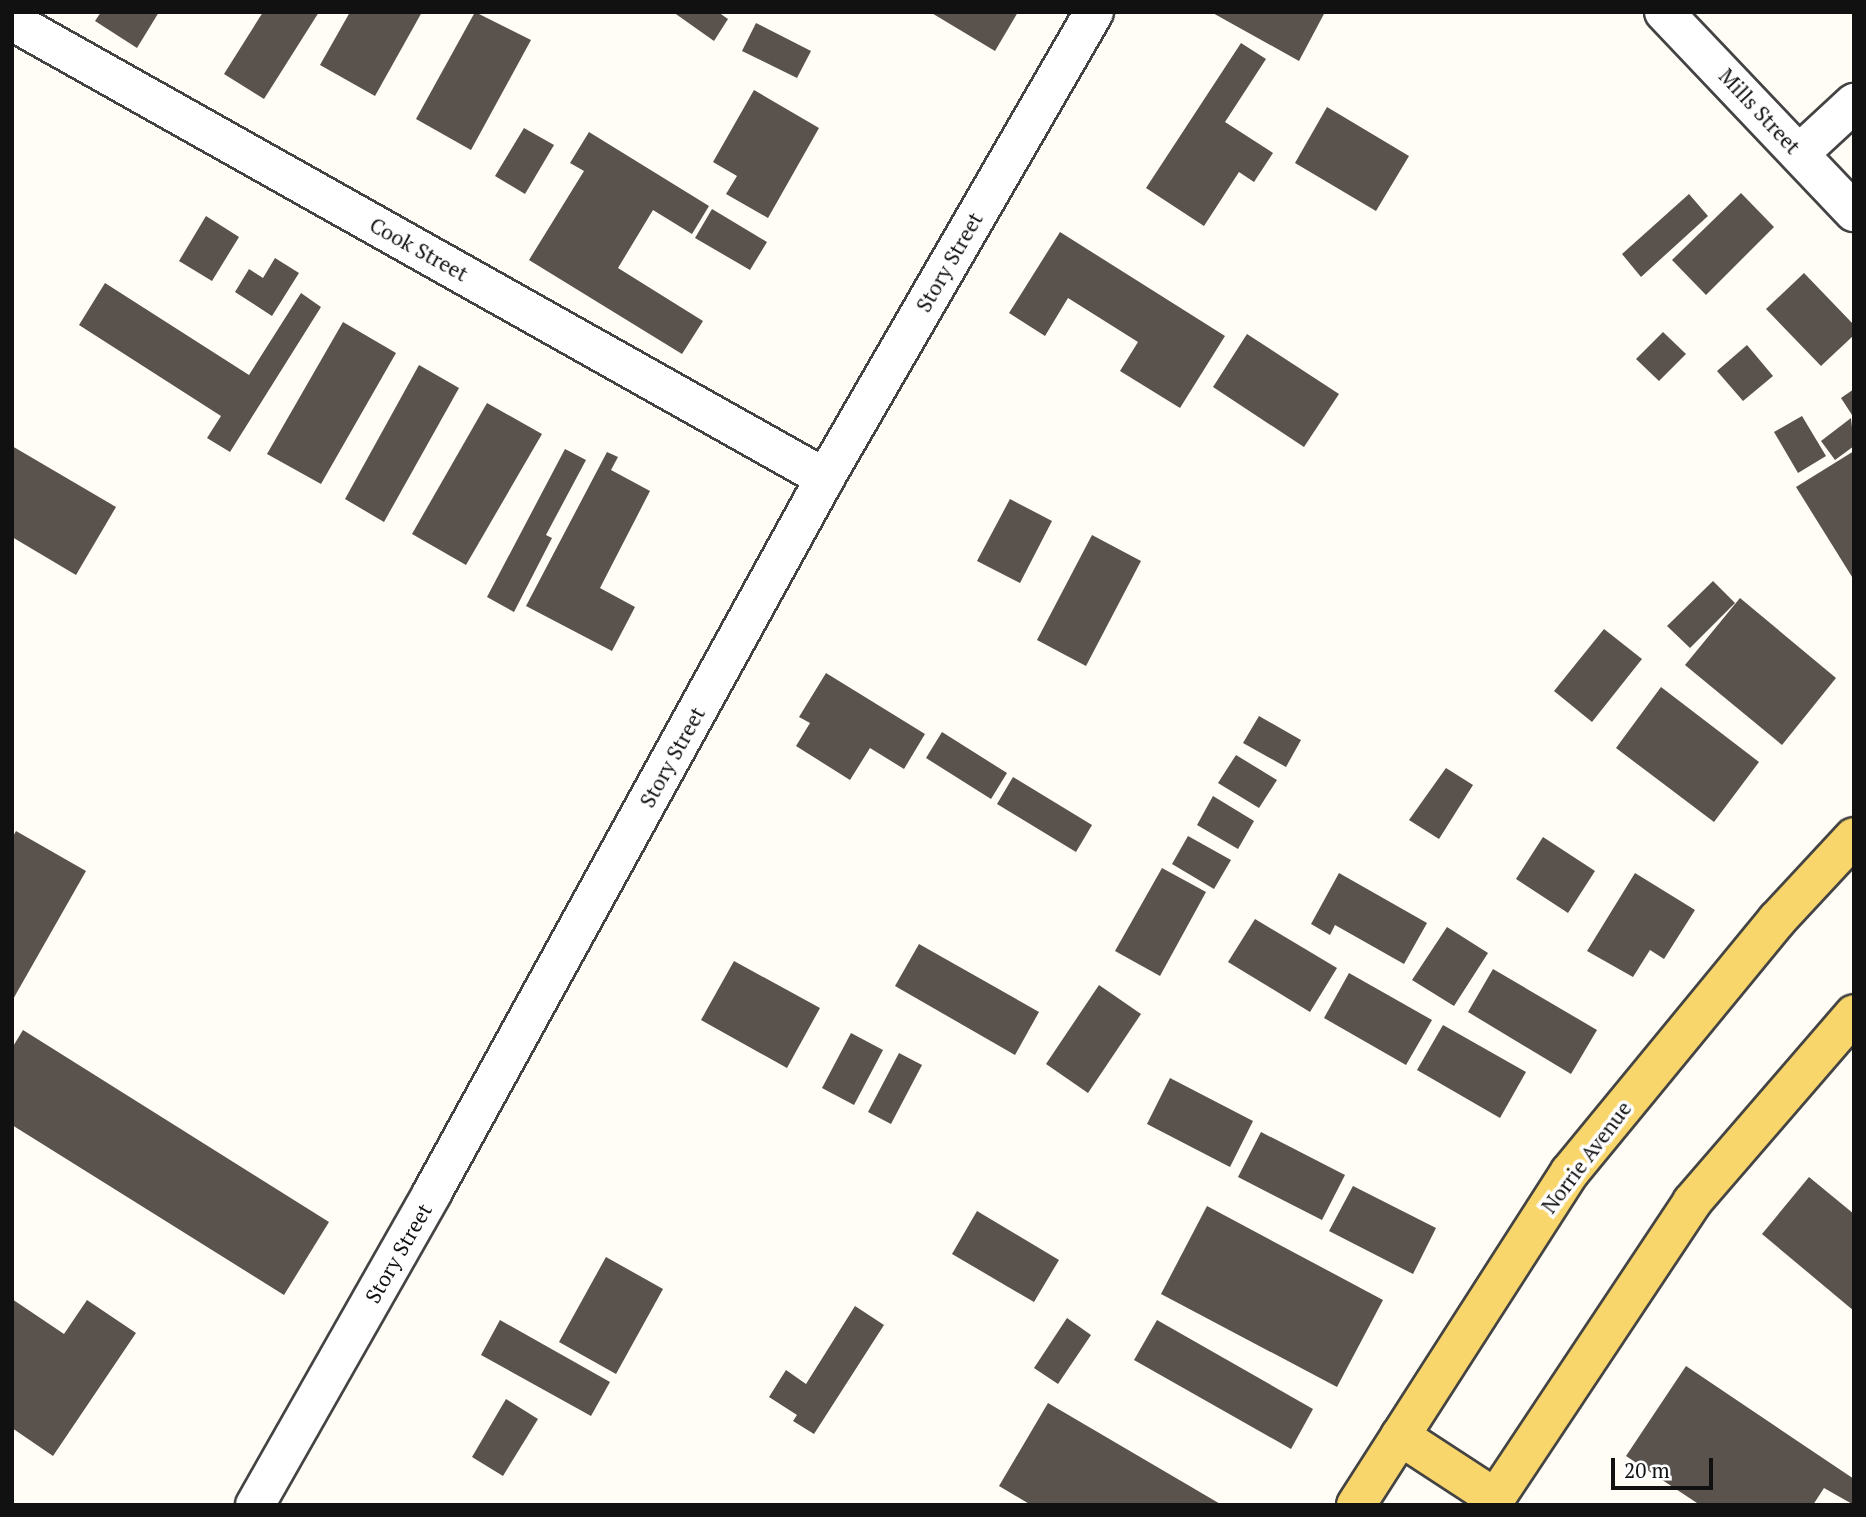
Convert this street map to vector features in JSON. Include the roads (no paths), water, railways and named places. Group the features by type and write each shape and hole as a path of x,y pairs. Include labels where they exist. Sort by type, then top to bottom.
{"main road":[{"name":"Norrie Avenue","path":"1356,1505 1570,1172 1777,920 1854,837"},
{"path":"1400,1436 1493,1502 1692,1202 1854,1014"}],"street":[{"name":"Story Street","path":"255,1505 825,478 1094,12"},
{"name":"Mills Street","path":"1664,12 1854,212"},
{"name":"Cook Street","path":"12,21 825,478"},
{"path":"1800,153 1854,103"}]}
